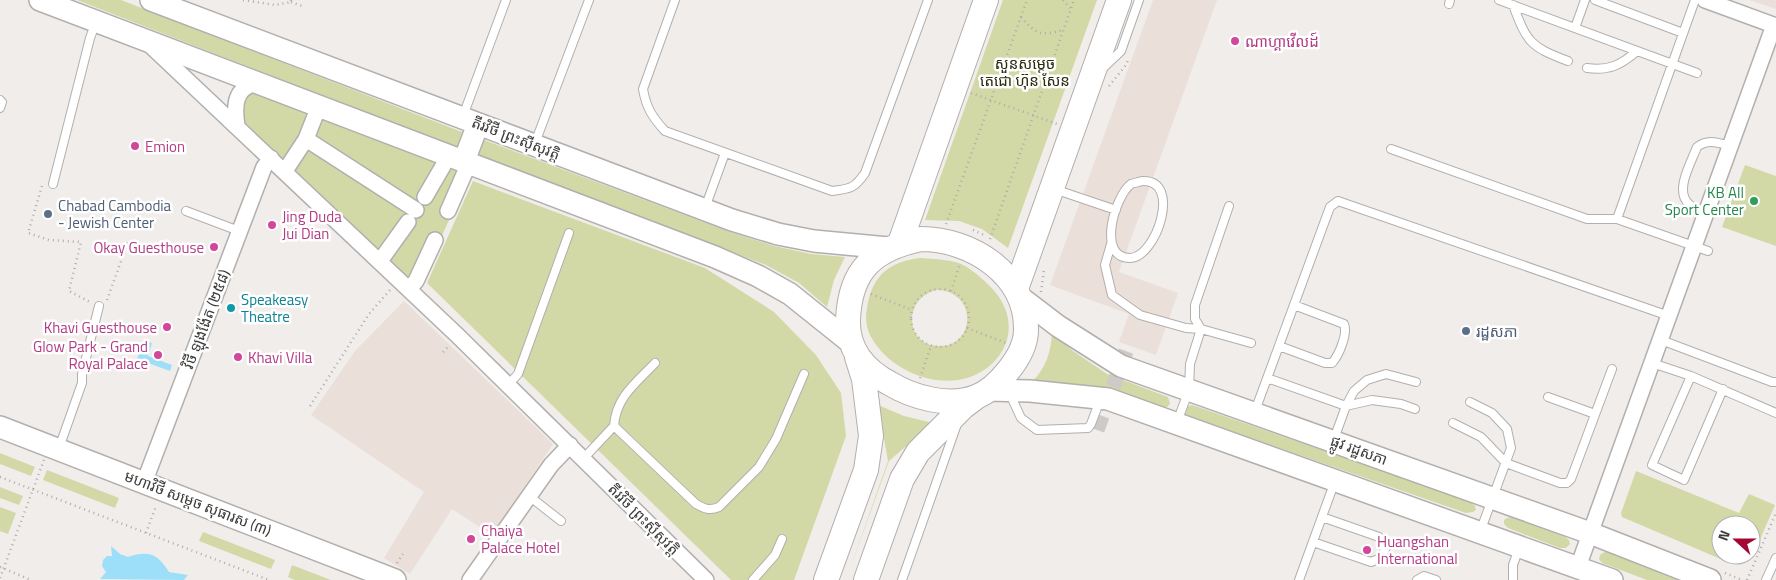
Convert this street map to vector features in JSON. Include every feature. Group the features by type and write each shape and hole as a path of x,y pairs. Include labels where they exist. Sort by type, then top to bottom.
{"main road":[{"name":"តីរវិថី ព្រះស៊ីសុវត្តិ","path":"40,0 715,257 758,276 790,294 853,349"},
{"name":"តីរវិថី ព្រះស៊ីសុវត្តិ","path":"151,0 704,210 778,234 814,241 894,246"},
{"path":"894,246 986,0"},
{"path":"866,580 902,479 918,452 1002,379 1022,349 1026,331 1026,293 1052,188 1100,82 1119,0"},
{"path":"460,160 470,121"},
{"path":"826,580 866,470 871,436 864,379 853,349 848,325 848,305 853,288 861,272 873,260 894,246 921,239 934,239 964,246 980,254 1026,293"},
{"name":"ផ្លូវ រដ្ឋសភា","path":"1026,293 1058,326 1121,366 1590,533 1710,580"},
{"path":"853,349 870,370 881,379 898,389 931,400 951,401 1030,391 1108,399 1578,567 1605,579"},
{"name":"មហាវិថី សម្តេច សុធារស (៣)","path":"0,427 395,580"}],"street":[{"path":"1578,567 1669,316 1701,249 1706,214 1775,25 1705,0"},
{"name":"តីរវិថី ព្រះស៊ីសុវត្តិ","path":"144,40 404,284 706,580"},
{"path":"237,126 235,105 238,97 250,84 258,83"},
{"path":"285,171 306,139 320,106"},
{"path":"306,139 412,216 380,261"},
{"name":"វិថី ឡុងង៉ែត (២៥៨)","path":"153,486 240,231 264,166 271,158"},
{"path":"425,197 444,166 460,160"},
{"path":"448,211 460,160"},
{"path":"404,284 416,280 435,240"},
{"path":"470,580 551,465 570,446"}],"lane":[{"path":"470,121 506,0"},
{"path":"535,145 589,0"},
{"path":"675,0 643,89 646,104 653,118 665,131 832,190 845,190 856,185 865,173 928,0"},
{"path":"1100,82 1121,51 1139,0"},
{"path":"1499,0 1697,73"},
{"path":"1575,28 1585,0"},
{"path":"1595,0 1683,32"},
{"path":"1617,219 1694,0"},
{"path":"1513,5 1523,31 1530,41 1539,49 1568,61"},
{"path":"53,184 96,21"},
{"path":"1587,68 1601,70 1616,66 1627,60 1637,51"},
{"path":"0,100 2,102 0,108"},
{"path":"1706,214 1687,202 1682,194 1682,187 1697,147 1702,143 1712,141 1731,146"},
{"path":"1391,149 1587,219 1617,219 1701,249"},
{"path":"704,210 726,153"},
{"path":"1111,244 1116,252 1130,258 1140,256 1151,242 1160,225 1163,205 1162,194 1156,184 1150,181 1131,184 1116,210 1111,229 1111,244 1106,265 1112,295 1140,315 1251,343"},
{"path":"1052,188 1116,210"},
{"path":"1254,413 1330,207 1338,201 1669,316"},
{"path":"1176,424 1189,390 1190,364 1201,329 1195,318 1195,305 1229,206"},
{"path":"186,211 240,231"},
{"path":"508,385 518,374 568,233"},
{"path":"1279,346 1325,363 1332,363 1336,358 1346,329 1344,324 1294,305"},
{"path":"54,448 82,383 82,374 100,306"},
{"path":"1661,340 1776,382"},
{"path":"583,459 614,426 614,413 624,395 655,363"},
{"path":"1652,363 1691,376 1776,413"},
{"path":"1453,423 1481,437 1506,463 1560,483 1567,483 1571,479 1612,369"},
{"path":"614,426 696,504 705,509 712,510 719,507 759,467 776,439 804,374"},
{"path":"1333,441 1346,406 1354,391 1367,380 1386,374 1416,382"},
{"path":"1691,376 1652,465 1684,480 1723,389"},
{"path":"1267,378 1346,406 1372,400 1401,404 1416,409"},
{"path":"902,580 984,396 1021,418 1036,430 1088,428 1100,398"},
{"path":"1548,397 1595,414"},
{"path":"1470,402 1492,413 1507,429 1511,448 1480,532"},
{"path":"1299,580 1335,480"},
{"path":"529,496 561,521"},
{"path":"1313,542 1371,562 1381,558 1386,547 1379,537 1322,517"},
{"path":"753,580 775,555 782,539"},
{"path":"1513,580 1514,565 1520,546"},
{"path":"1766,580 1776,558"},
{"path":"1417,580 1424,576 1436,580"}],"path":[{"path":"244,0 275,5 291,1 302,6"},
{"path":"952,225 946,225 1027,0"},
{"path":"1063,0 1071,9"},
{"path":"990,239 1074,0"},
{"path":"1021,16 1032,29 1045,34 1063,30"},
{"path":"1100,82 1126,65 1130,56"},
{"path":"967,92 1057,124"},
{"path":"53,184 43,184 28,233 49,240 81,242 69,291 100,306 108,299 128,242"},
{"path":"966,228 980,233 996,244"},
{"path":"956,260 961,262"},
{"path":"1026,293 1044,264"},
{"path":"310,406 369,314 404,284"},
{"path":"937,289 951,291 965,304 968,313 967,328 960,338 950,345 931,346 922,341 914,332 911,318 912,310 922,296 930,291 937,289"},
{"path":"867,293 912,310"},
{"path":"967,328 1010,344 1007,349"},
{"path":"919,379 931,346"},
{"path":"913,377 927,382"},
{"path":"0,578 34,490 54,448"},
{"path":"0,476 269,580"},
{"path":"146,533 153,486"},
{"path":"1747,580 1776,513"},
{"path":"0,567 31,580"}],"shaded area":[{"path":"1153,0 1217,0 1119,272 1178,293 1156,355 1119,342 1129,314 1050,285"},
{"path":"1749,0 1776,0 1776,9"},
{"path":"404,301 553,444 492,535 452,509 410,574 384,558 424,492 311,415 355,351"}],"green space":[{"path":"77,0 121,0 462,132 457,148"},
{"name":"សួនសម្តេច តេជោ ហ៊ុន សែន","path":"1003,0 1097,0 1008,248 982,229 959,221 925,220"},
{"path":"259,90 471,173 418,287 241,121 245,102"},
{"path":"484,140 730,232 774,246 811,254 845,257 834,280 827,307 799,283 766,265 479,155"},
{"name":"KB All Sport Center","path":"1745,165 1776,176 1776,246 1722,227"},
{"path":"473,181 705,268 774,312 816,355 841,393 846,436 794,580 731,580 427,283"},
{"path":"920,258 935,259 961,264 980,277 999,298 1008,319 1008,332 1006,343 992,364 971,377 945,381 920,376 908,371 887,357 878,347 869,334 867,326 866,315 869,297 883,272 890,267","holes":["937,290 950,293 960,299 965,308 967,319 965,329 960,338 951,344 939,346 928,344 919,338 914,330 912,321 913,311 918,302 926,295"]},
{"path":"1052,333 1073,351 1107,374 1168,397 1170,404 1164,408 1102,387 1034,383 1033,381 1047,359"},
{"path":"878,405 904,416 933,423 889,461 846,580 888,461"},
{"path":"1192,405 1470,501 1476,510 1466,513 1187,416 1184,411 1186,407"},
{"path":"0,453 35,467 31,476 0,464"},
{"path":"47,470 119,498 115,508 43,480"},
{"path":"1636,471 1739,513 1749,494 1775,505 1761,537 1761,515 1711,515 1711,555 1622,517 1621,513"},
{"path":"0,487 23,496 19,505 0,498"},
{"path":"0,507 16,513 8,534 0,531"},
{"path":"1512,517 1564,536 1569,540 1570,544 1566,548 1560,548 1508,528 1504,524 1504,520"},
{"path":"203,532 275,560 271,569 199,541"},
{"path":"1606,551 1678,580 1647,580 1602,563 1599,559 1600,555"},
{"path":"292,565 331,580 295,580 288,577"}],"water":[{"path":"144,340 152,343 148,356 172,365 170,371 137,359"},
{"path":"111,546 120,554 128,557 142,554 152,555 161,561 169,572 188,575 184,580 100,579 106,572 102,566 103,560 107,556 112,556"}],"tunnel":[{"path":"1097,430 1128,346"}],"place":[{"name":"ណាហ្គាវើលដ៍","path":"1235,41"},
{"name":"Emion","path":"135,146"},
{"name":"KB All Sport Center","path":"1754,201"},
{"name":"Chabad Cambodia - Jewish Center","path":"48,214"},
{"name":"Jing Duda Jui Dian","path":"272,225"},
{"name":"Okay Guesthouse","path":"214,247"},
{"name":"Speakeasy Theatre","path":"231,308"},
{"name":"Khavi Guesthouse","path":"167,327"},
{"name":"រដ្ឋសភា","path":"1466,331"},
{"name":"Glow Park - Grand Royal Palace","path":"158,355"},
{"name":"Khavi Villa","path":"238,357"},
{"name":"Chaiya Palace Hotel","path":"471,539"},
{"name":"Huangshan International","path":"1367,550"}]}
